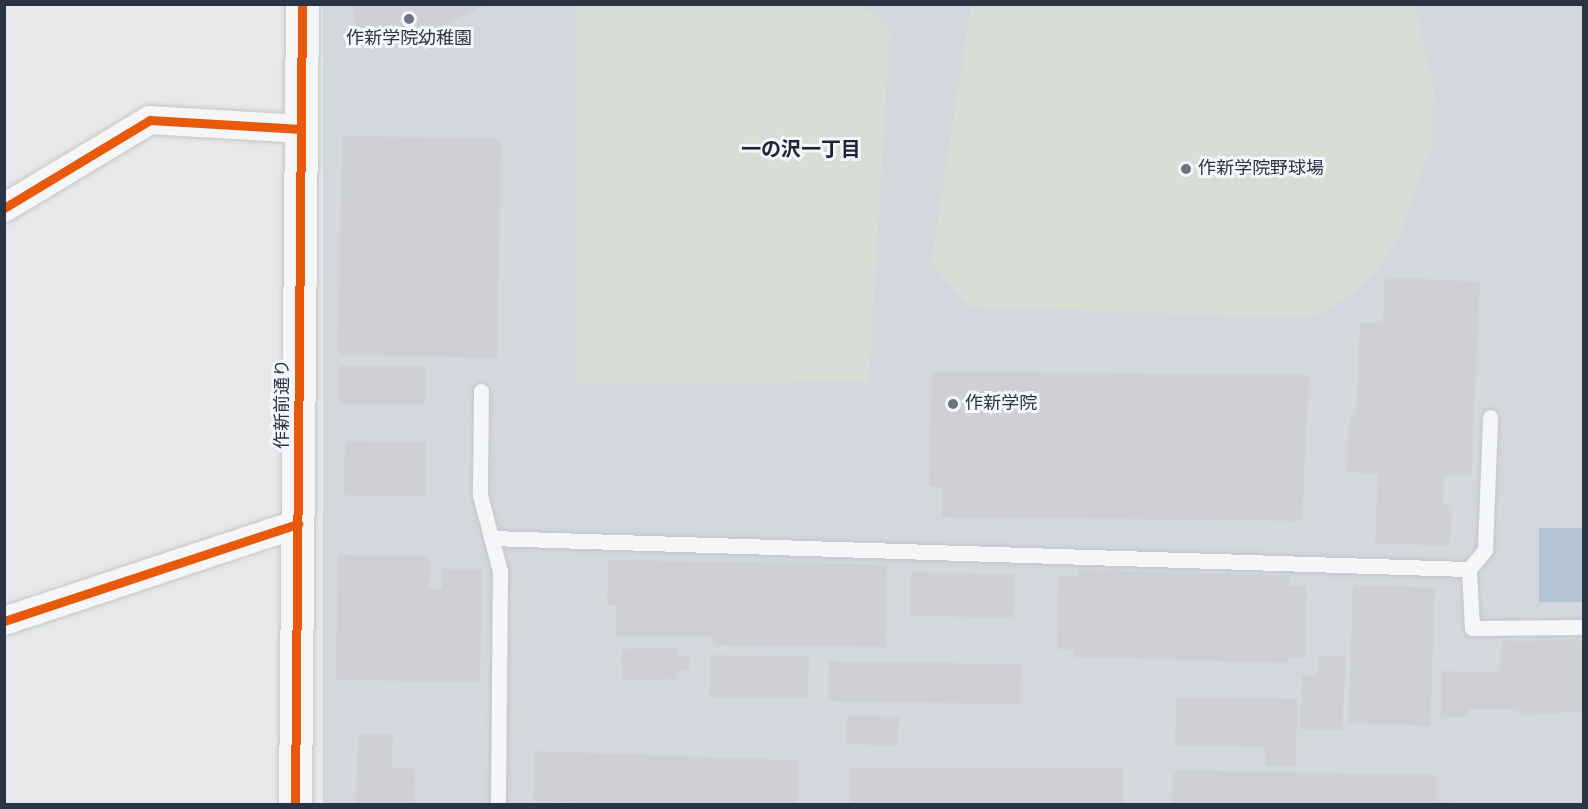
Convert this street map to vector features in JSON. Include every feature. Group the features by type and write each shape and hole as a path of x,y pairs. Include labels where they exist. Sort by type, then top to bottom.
{"street":[{"name":"作新前通り","path":"295,804 302,4"},
{"path":"4,208 150,120 301,129"},
{"path":"4,621 298,524"}],"lane":[{"path":"481,391 480,495 500,571 498,804"},
{"path":"1490,417 1485,550 1469,569 1472,628 1584,627"},
{"path":"491,538 1469,569"}],"shaded area":[{"name":"作新学院","path":"323,5 1583,5 1583,804 323,804"},
{"path":"577,5 863,5 890,29 869,382 576,385"},
{"name":"作新学院野球場","path":"971,5 1414,5 1434,89 1432,145 1399,236 1380,266 1354,292 1328,310 1303,318 969,307 931,263"}],"water":[{"path":"1539,528 1583,528 1583,602 1539,602"}],"building":[{"name":"作新学院幼稚園","path":"354,4 488,4 416,38 357,47"},
{"path":"342,136 501,139 497,358 338,355"},
{"path":"1385,277 1480,282 1471,476 1444,475 1443,505 1452,506 1450,546 1375,543 1378,474 1347,472 1349,417 1356,417 1360,323 1383,323"},
{"path":"339,366 425,366 425,404 339,404"},
{"path":"932,371 1309,375 1302,521 942,517 942,488 929,486"},
{"path":"345,441 426,442 425,496 344,495"},
{"path":"338,555 430,556 429,589 442,589 442,569 482,569 480,682 336,680"},
{"path":"608,560 887,565 885,647 713,645 714,637 616,636 616,605 607,605"},
{"path":"1079,570 1290,576 1290,586 1307,586 1305,657 1288,657 1288,663 1074,657 1074,649 1057,649 1059,576 1079,577"},
{"path":"911,572 1014,574 1013,618 910,616"},
{"path":"1353,585 1435,588 1430,726 1348,723"},
{"path":"1501,641 1584,641 1584,711 1520,716 1519,709 1469,709 1468,717 1441,717 1441,671 1500,672"},
{"path":"677,648 677,656 689,655 689,670 676,671 677,679 622,680 621,649"},
{"path":"710,655 809,657 808,699 709,697"},
{"path":"1319,656 1346,657 1342,730 1300,729 1302,675 1317,676"},
{"path":"829,661 1021,664 1020,704 828,701"},
{"path":"1176,698 1297,699 1296,766 1265,766 1265,747 1175,746"},
{"path":"847,715 899,717 898,746 846,744"},
{"path":"358,734 393,734 392,768 415,769 414,804 356,804"},
{"path":"535,751 799,760 797,804 620,804 533,801"},
{"path":"850,768 1123,768 1123,804 850,804"},
{"path":"1173,770 1436,775 1436,801 1473,804 1172,804"}],"cycle path":[{"path":"295,804 302,4"},
{"path":"4,208 150,120 301,129"},
{"path":"4,621 298,524"}],"place":[{"name":"作新学院幼稚園","path":"409,19"},
{"name":"作新学院野球場","path":"1186,169"},
{"name":"作新学院","path":"953,404"}],"district":[{"name":"一の沢一丁目","path":"801,150"}]}
